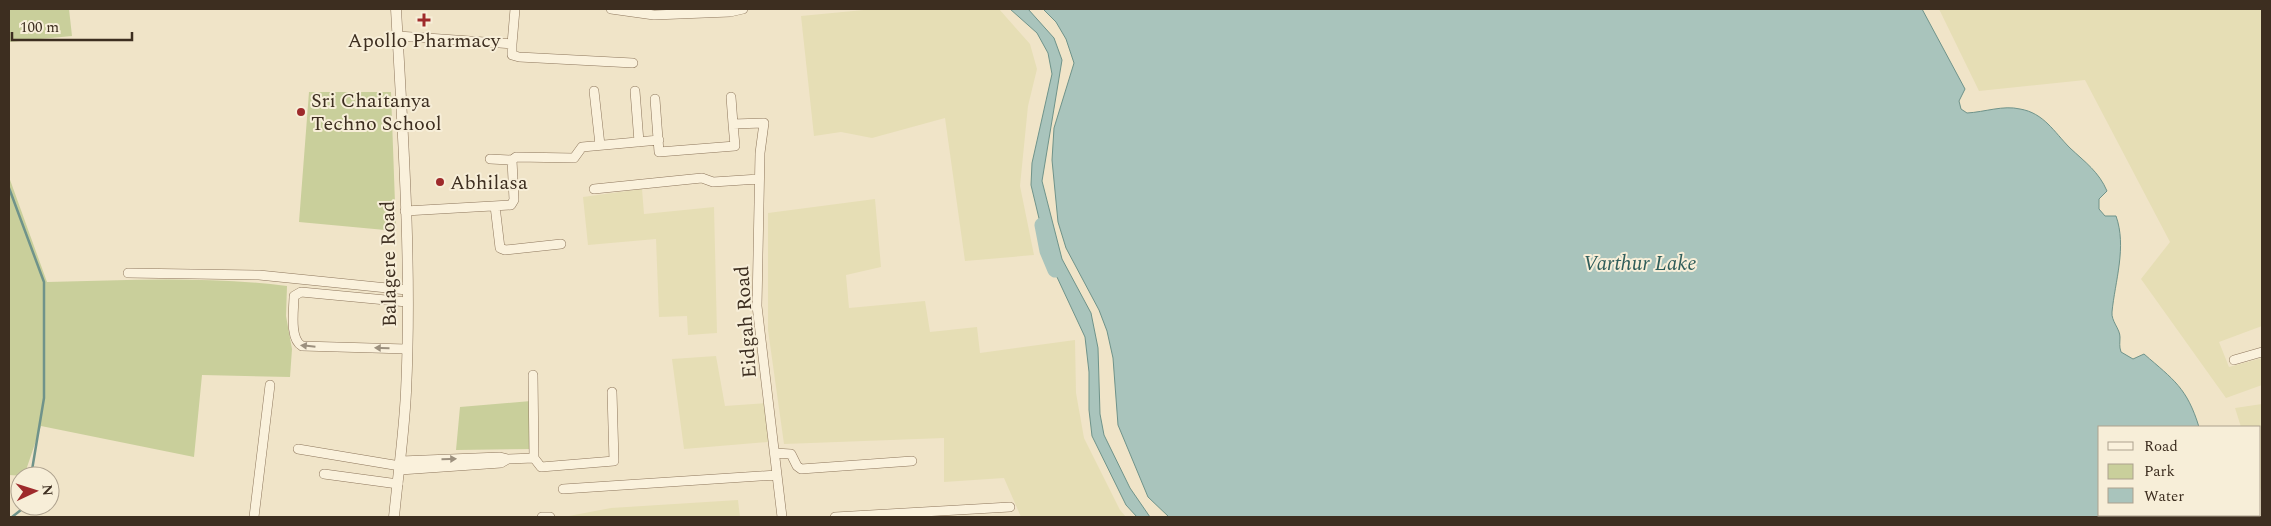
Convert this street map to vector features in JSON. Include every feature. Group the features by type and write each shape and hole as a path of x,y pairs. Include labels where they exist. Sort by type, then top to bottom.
{"street":[{"name":"Balagere Road","path":"394,517 400,466 407,349 405,211 396,9"},
{"path":"515,9 512,44 512,55 514,56 633,63"},
{"path":"611,9 654,15 742,9"},
{"path":"398,36 512,44"},
{"path":"594,91 600,145"},
{"path":"635,91 639,142"},
{"path":"655,99 660,152 735,146 731,97"},
{"name":"Eidgah Road","path":"733,124 764,123 759,179 757,306 782,517"},
{"path":"490,159 574,158 582,147 658,140"},
{"path":"405,211 510,205 514,200 512,160"},
{"path":"594,189 702,178 713,182 759,179"},
{"path":"495,206 500,248 505,250 561,244"},
{"path":"128,273 259,275 407,290"},
{"path":"407,302 301,292 294,296 294,331 296,340 302,346 407,349"},
{"path":"2234,360 2262,352"},
{"path":"533,375 534,458 541,467 614,461 612,392"},
{"path":"254,517 270,385"},
{"path":"298,449 400,466 501,463 508,459 534,458"},
{"path":"775,453 791,454 797,466 801,469 912,461"},
{"path":"324,474 398,484"},
{"path":"564,489 777,475"},
{"path":"835,517 1010,507"},
{"path":"542,517 550,517"}],"shaded area":[{"path":"874,9 999,9 1030,44 1037,69 1028,106 1020,186 1034,255 965,261 945,118 872,138 841,132 814,136 801,16"},
{"path":"1939,9 2262,9 2262,326 2219,342 2229,367 2262,358 2262,385 2226,398 2141,279 2170,242 2085,80 1979,91"},
{"path":"642,189 644,214 714,207 717,333 688,335 687,316 659,317 656,239 588,245 583,197"},
{"path":"875,199 881,267 846,275 849,308 925,301 930,332 977,327 980,353 1075,340 1076,393 1084,438 1120,510 1126,517 1021,517 1004,478 944,482 944,438 784,444 768,330 768,213"},
{"path":"716,356 725,406 766,403 768,442 684,449 672,359"},
{"path":"2262,404 2262,496 2261,426 2241,426 2235,408"},
{"path":"738,500 740,517 569,516 611,508"}],"green space":[{"path":"9,9 69,9 72,36 9,42"},
{"path":"309,92 391,92 396,231 299,222"},
{"path":"9,177 47,282 197,280 287,286 286,316 292,349 290,377 202,375 194,457 41,426 27,466 10,466 9,475"},
{"path":"531,401 534,449 456,450 460,407"}],"water":[{"path":"1010,9 1028,9 1054,38 1062,60 1042,181 1062,259 1091,313 1098,348 1100,414 1104,435 1130,488 1150,517 1137,517 1126,505 1092,436 1089,410 1089,372 1085,337 1049,260 1031,185 1032,163 1052,74 1048,53 1037,33"},
{"name":"Varthur Lake","path":"1043,9 1922,9 1965,89 1959,101 1961,109 1967,113 2014,108 2036,115 2048,124 2104,184 2107,191 2099,199 2099,209 2105,216 2116,216 2119,228 2119,264 2112,312 2120,334 2121,352 2133,359 2144,354 2164,371 2190,403 2199,426 2098,426 2098,516 2236,517 1169,517 1148,497 1118,425 1113,358 1107,331 1099,310 1066,248 1058,222 1052,160 1054,128 1074,63 1066,39 1056,22"}],"waterway":[{"path":"9,188 44,282 44,398 33,466"},
{"path":"1042,225 1047,251 1055,270"}],"place":[{"name":"Apollo Pharmacy","path":"424,20"},
{"name":"Sri Chaitanya Techno School","path":"301,112"},
{"name":"Abhilasa","path":"440,182"}]}
